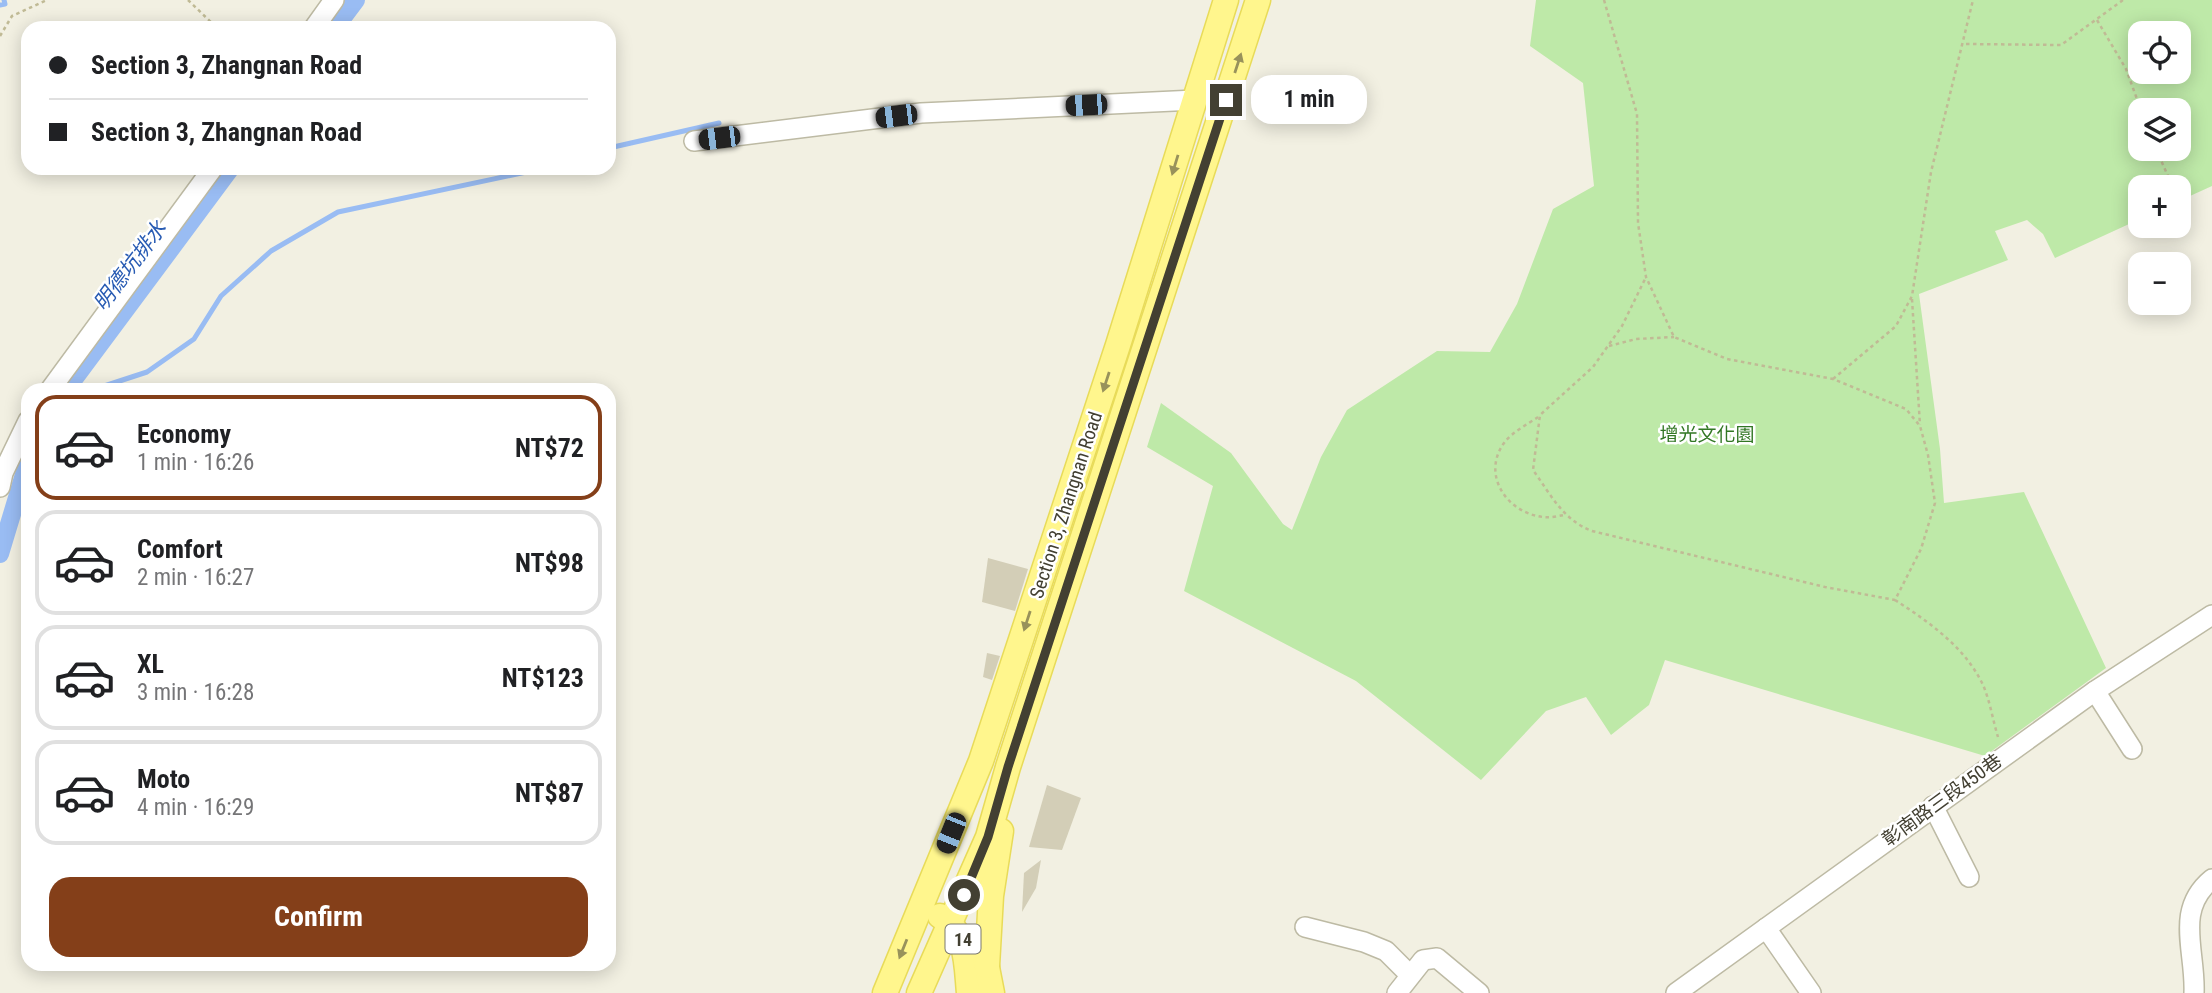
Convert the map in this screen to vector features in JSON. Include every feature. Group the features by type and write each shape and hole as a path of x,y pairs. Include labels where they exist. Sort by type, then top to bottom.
{"main road":[{"name":"Section 3, Zhangnan Road","path":"885,993 981,761 1226,0"},
{"name":"Section 3, Zhangnan Road","path":"919,993 988,837 1008,767 1258,0"},
{"path":"987,966 991,896 1008,767"},
{"name":"14","path":"922,904 964,895 980,933 992,993"},
{"name":"14","path":"922,904 950,922 963,939 969,993"}],"street":[{"path":"319,21 334,0"},
{"path":"694,141 921,113 1195,100"},
{"path":"55,383 208,175"},
{"path":"0,487 3,473 21,436"},
{"name":"彰南路三段450巷","path":"1676,993 2095,691 2212,615"},
{"path":"2095,691 2132,749"},
{"path":"1933,806 1969,877"},
{"path":"2194,993 2189,908 2198,890 2212,879"},
{"path":"1305,927 1346,936 1386,951 1409,975"},
{"path":"1766,928 1811,993"},
{"path":"1397,993 1423,960 1437,958 1479,993"}],"path":[{"path":"0,36 12,16 47,0"},
{"path":"188,0 210,21"},
{"path":"1604,0 1637,114 1638,223 1646,277 1674,337"},
{"path":"1895,600 1921,549 1935,503 1928,455 1920,426 1912,296 1931,172 1973,0"},
{"path":"1964,44 2061,45 2123,0"},
{"path":"2097,20 2126,69 2137,98"},
{"path":"1564,515 1544,517 1523,511 1502,494 1494,482 1495,467 1505,441 1540,415 1593,368 1622,327 1646,277"},
{"path":"1833,379 1896,326 1912,296"},
{"path":"1609,346 1636,339 1674,337 1727,359 1833,379 1906,409 1920,426"},
{"path":"1540,415 1533,470 1564,515 1574,524 1592,531 1825,587 1895,600 1937,627 1966,659 1983,686 2004,756"}],"green space":[{"name":"增光文化園","path":"1536,0 2212,0 2212,186 2191,196 2191,175 2128,175 2128,225 2055,258 2043,234 2027,220 1995,231 2008,260 1919,294 1940,449 1944,503 2024,492 2106,668 1985,756 1665,660 1649,705 1611,735 1586,697 1546,711 1481,780 1356,681 1184,591 1213,486 1147,447 1161,403 1231,453 1283,524 1292,530 1321,457 1347,410 1437,351 1490,352 1517,304 1553,209 1594,186 1583,83 1530,46"}],"building":[{"path":"988,558 1028,569 1015,611 982,602"},
{"path":"987,653 1000,656 992,680 983,677"},
{"path":"1047,785 1081,798 1062,850 1029,847"},
{"path":"1041,860 1036,888 1022,912 1024,873"}],"waterway":[{"path":"0,5 5,4 4,0"},
{"name":"明德坑排水","path":"340,21 356,0"},
{"path":"616,146 719,123"},
{"name":"明德坑排水","path":"71,383 226,175"},
{"path":"113,383 147,372 194,339 221,296 271,251 338,212 512,175"},
{"name":"明德坑排水","path":"0,554 21,484"}],"route":[{"path":"964,895 988,837 1008,767 1226,100"}]}
